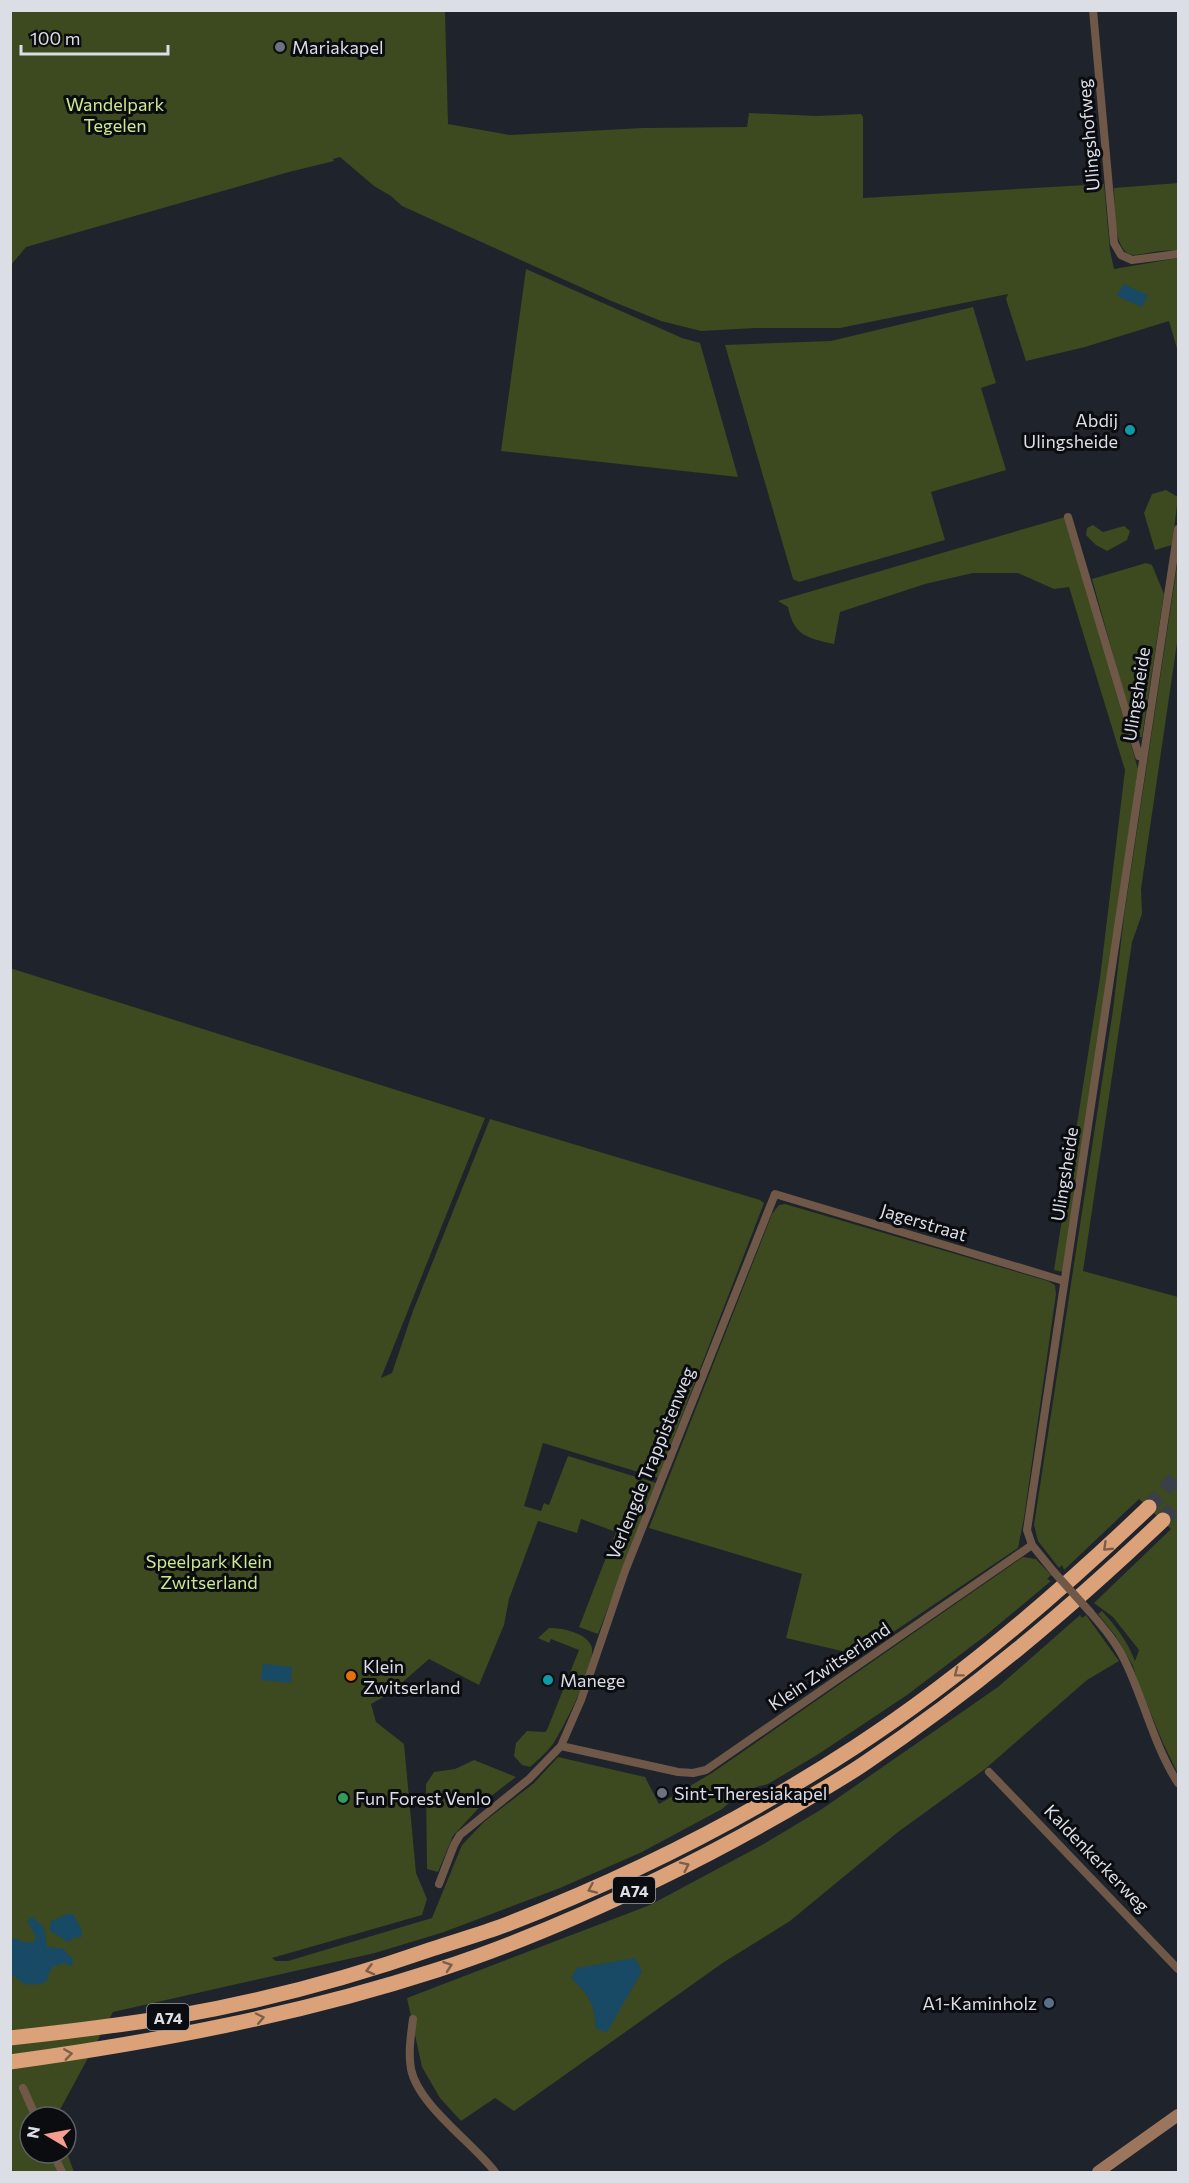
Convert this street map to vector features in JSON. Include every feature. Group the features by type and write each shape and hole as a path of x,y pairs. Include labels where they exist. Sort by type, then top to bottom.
{"highway":[{"name":"A74","path":"10,2037 178,2016 330,1981 383,1966 503,1925 591,1890 748,1811 856,1747 959,1673 1034,1612 1149,1507"},
{"name":"A74","path":"10,2062 97,2050 278,2014 382,1987 440,1969 516,1942 589,1912 760,1827 863,1765 973,1686 1046,1628 1163,1520"}],"main road":[{"path":"1098,2172 1179,2115"}],"street":[{"name":"Ulingshofweg","path":"1093,10 1114,243 1121,255 1132,260 1179,254"},
{"path":"1068,517 1139,756 1143,756"},
{"name":"Ulingsheide","path":"1032,1545 1027,1530 1179,529"},
{"name":"Jagerstraat","path":"775,1194 1064,1281"},
{"name":"Verlengde Trappistenweg","path":"561,1746 581,1700 625,1571 775,1194"},
{"path":"1032,1545 1109,1635 1124,1660 1159,1745 1179,1783"},
{"name":"Klein Zwitserland","path":"561,1746 678,1772 693,1773 706,1770 1032,1545"},
{"path":"439,1884 460,1835 529,1779 561,1746"},
{"name":"Kaldenkerkerweg","path":"990,1772 1179,1969"},
{"path":"413,2019 410,2051 412,2071 419,2088 439,2113 495,2172"},
{"path":"23,2088 31,2105"}],"green space":[{"name":"Wandelpark Tegelen","path":"11,11 445,11 448,124 510,135 643,128 747,127 749,113 817,116 861,114 863,117 863,198 1104,184 1114,269 1178,258 1178,352 1169,321 1085,347 1026,361 1006,299 1008,294 840,328 756,328 701,331 661,321 609,300 402,206 340,157 333,159 334,161 26,247 11,265"},
{"path":"1178,183 1178,251 1135,255 1128,253 1122,247 1116,228 1114,188"},
{"path":"526,269 682,338 700,343 738,477 501,451"},
{"path":"973,307 996,383 981,388 1006,470 931,492 945,540 799,582 793,579 725,345 831,341"},
{"path":"1166,490 1178,497 1172,545 1155,550 1144,513 1152,494"},
{"path":"1065,517 1138,769 1063,1272 1054,1270 1100,978 1125,770 1069,587 1054,589 1018,573 973,573 925,584 840,612 834,644 803,634 794,624 788,607 778,601"},
{"path":"1093,525 1103,532 1124,526 1130,531 1127,540 1107,551 1096,545 1086,535 1087,528"},
{"path":"1178,559 1178,636 1141,889 1142,914 1132,942 1083,1271 1178,1297 1178,1774 1163,1743 1133,1666 1115,1635 1098,1614 1102,1611 1112,1622 1125,1640 1135,1661 1139,1650 1113,1617 1094,1603 1171,1529 1139,1499 1064,1570 1062,1565 1059,1568 1038,1541 1034,1525 1113,1010 1124,916"},
{"path":"1146,563 1152,565 1164,594 1142,737 1136,737 1092,579"},
{"name":"Speelpark Klein Zwitserland","path":"10,968 485,1118 381,1378 392,1373 413,1311 490,1119 764,1203 658,1478 543,1443 524,1506 541,1511 544,1503 549,1505 568,1456 656,1483 598,1634 579,1627 616,1532 581,1519 577,1533 538,1521 509,1599 504,1625 479,1685 429,1659 389,1694 371,1704 376,1722 404,1744 416,1873 427,1899 422,1915 272,1958 276,1961 288,1961 432,1918 462,1845 485,1821 534,1783 558,1757 645,1777 659,1804 712,1773 1023,1557 1036,1559 1051,1575 1047,1579 1051,1581 985,1636 907,1695 817,1755 768,1784 743,1791 722,1809 642,1852 560,1888 444,1932 375,1953 113,2012 63,2105 18,2105 18,2165 71,2165 74,2172 11,2172"},
{"path":"785,1204 1048,1281 1055,1285 1056,1294 1018,1548 859,1655 786,1638 802,1574 649,1528 772,1214 779,1205"},
{"path":"1080,1615 1082,1618 1086,1615 1119,1661 1087,1680 985,1769 898,1832 790,1921 724,1962 514,2111 495,2098 461,2121 440,2098 422,2067 407,1998 650,1905 762,1845 822,1809 998,1687","holes":["642,1971 596,2028 595,2008 584,1990"]},
{"path":"549,1628 578,1634 591,1645 592,1653 585,1679 564,1724 553,1744 530,1767 522,1765 514,1756 516,1743 527,1731 545,1732 547,1730 579,1650 551,1639 549,1643 538,1638"},
{"path":"474,1760 516,1777 486,1800 453,1836 438,1872 427,1869 426,1784 434,1772 455,1769"}],"water":[{"path":"1123,284 1148,295 1142,307 1117,296"},
{"path":"263,1664 292,1667 291,1683 261,1680"},
{"path":"67,1914 73,1914 81,1928 82,1937 73,1938 68,1942 50,1931 50,1922"},
{"path":"32,1917 44,1927 47,1947 62,1948 73,1959 72,1966 64,1963 52,1967 46,1982 35,1985 23,1983 10,1972 11,1937 23,1942 34,1942 36,1937 27,1921"},
{"path":"635,1958 642,1971 607,2032 596,2029 590,2000 571,1978 577,1968"}],"tunnel":[{"path":"1149,1507 1178,1475"},
{"path":"1163,1520 1178,1503"}],"place":[{"name":"Mariakapel","path":"280,47"},
{"name":"Abdij Ulingsheide","path":"1130,430"},
{"name":"Klein Zwitserland","path":"351,1676"},
{"name":"Manege","path":"548,1680"},
{"name":"Sint-Theresiakapel","path":"662,1793"},
{"name":"Fun Forest Venlo","path":"343,1798"},
{"name":"A1-Kaminholz","path":"1049,2003"}]}
